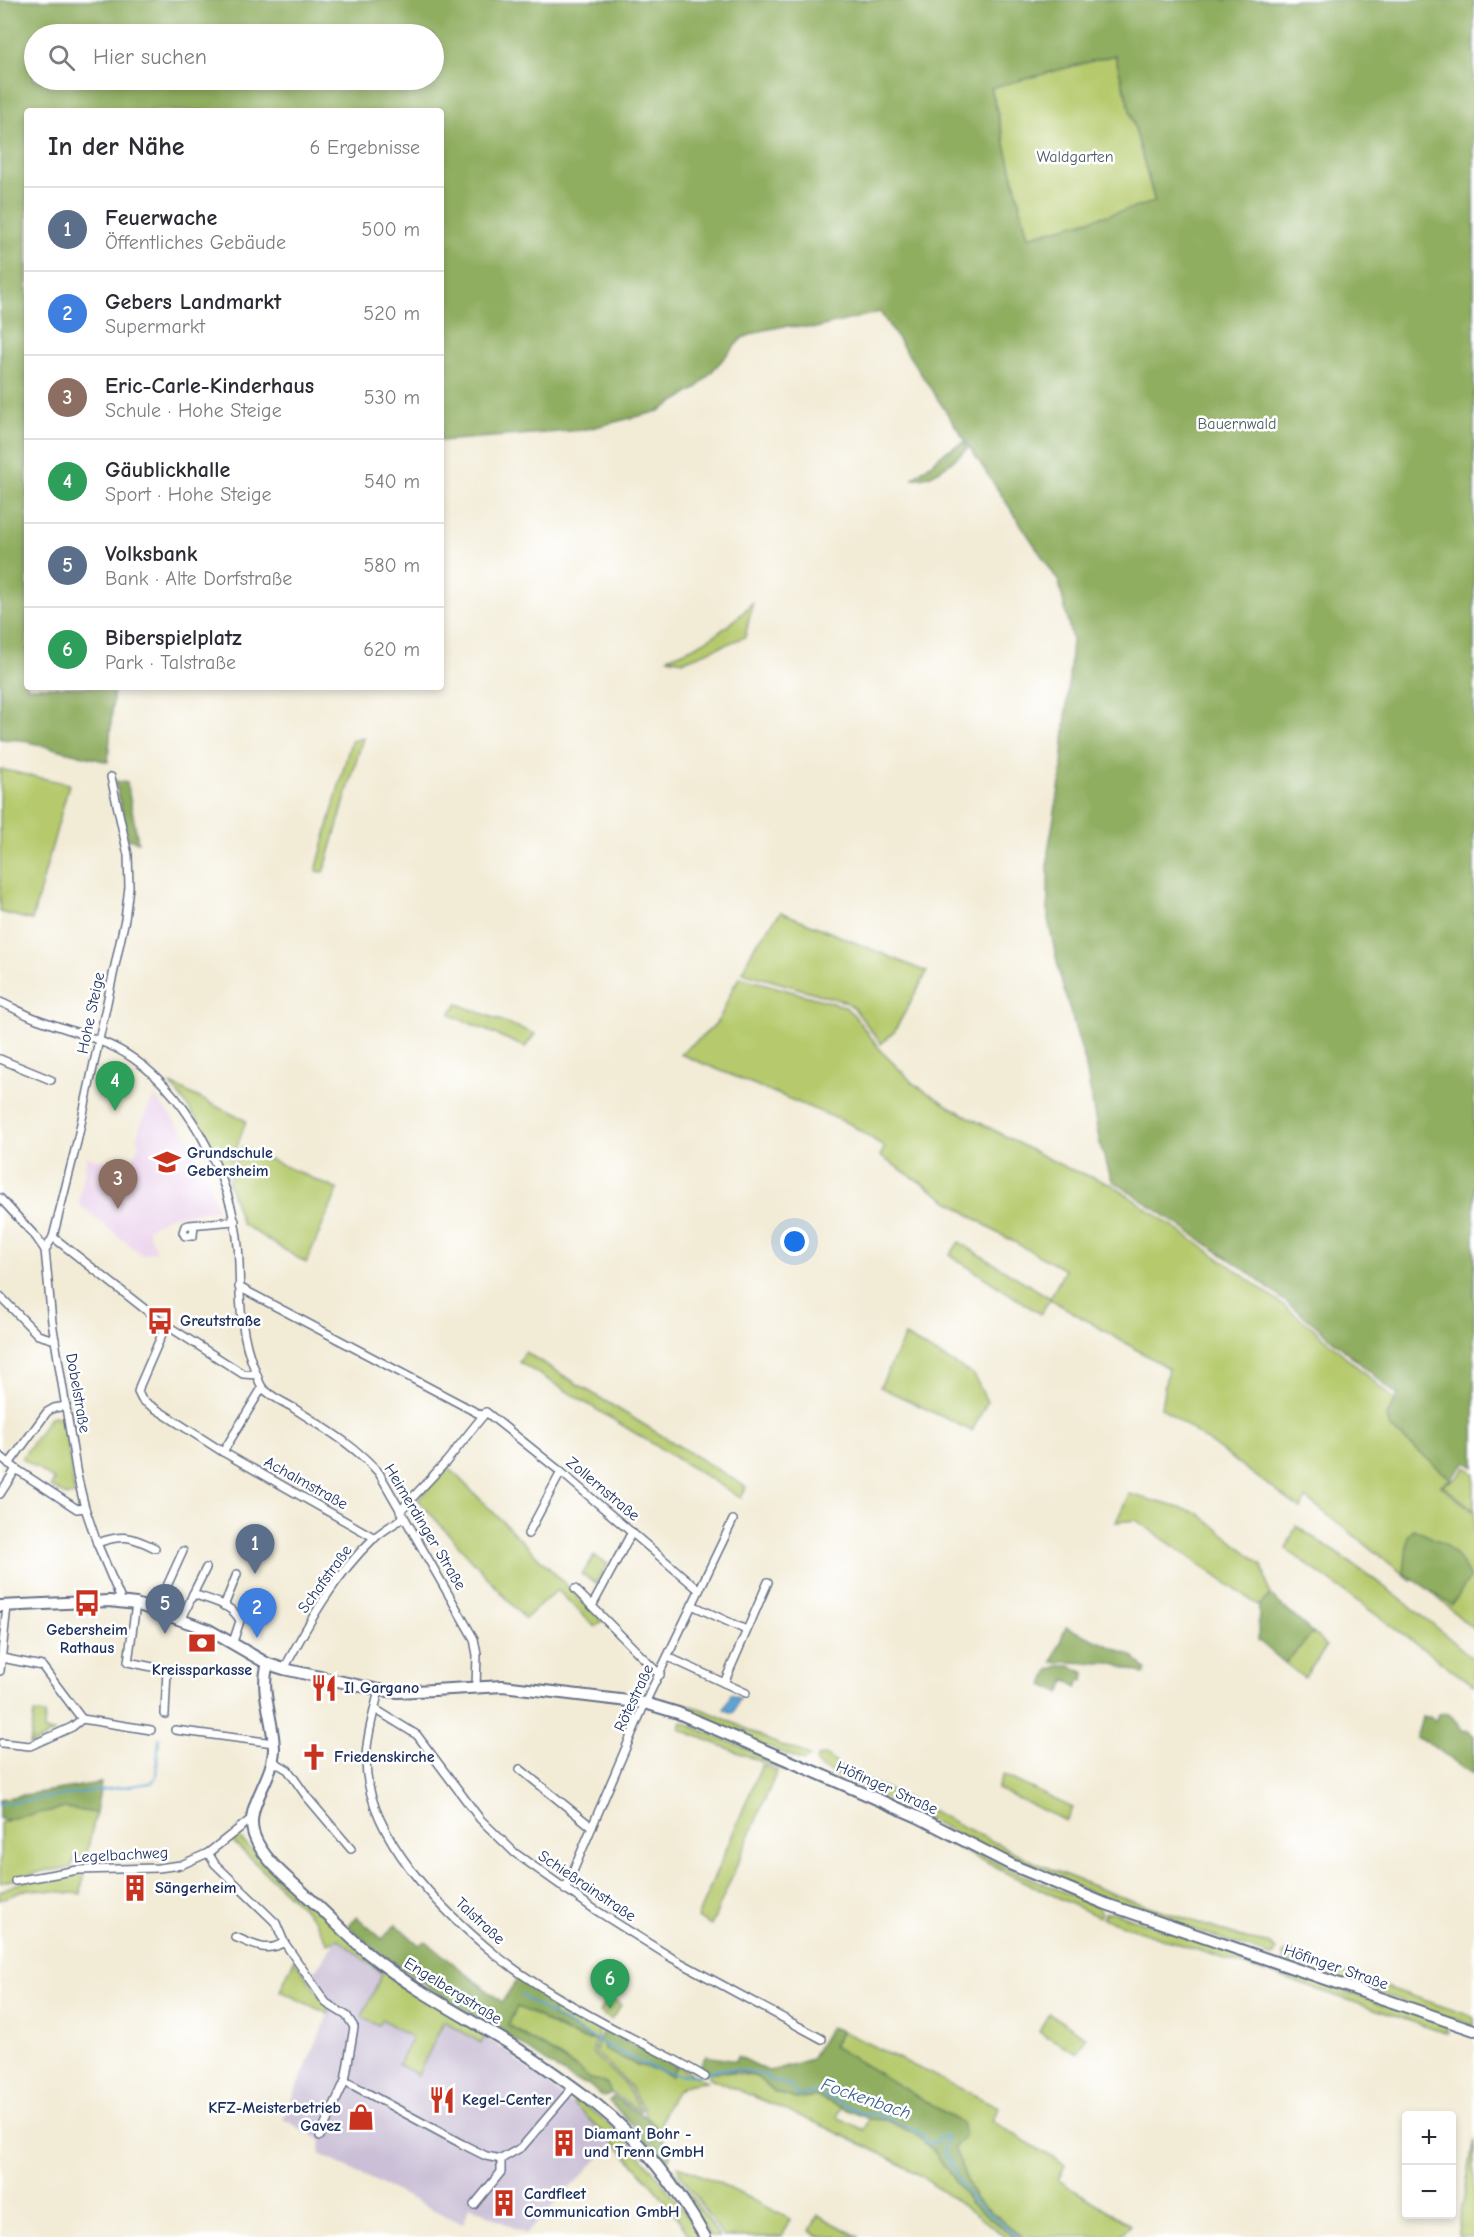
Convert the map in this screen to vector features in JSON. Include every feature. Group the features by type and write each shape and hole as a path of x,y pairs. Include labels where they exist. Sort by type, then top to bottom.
{"street":[{"name":"Hohe Steige","path":"45,1250 53,1238 77,1142 125,919 129,887 126,841 111,777"},
{"path":"0,1002 34,1018 99,1042 134,1059 164,1086 188,1116 207,1147 235,1221 243,1333 262,1388 223,1452"},
{"path":"0,1059 51,1080"},
{"path":"0,1198 45,1250"},
{"path":"194,1225 235,1221"},
{"path":"53,1238 166,1325 243,1374 257,1375"},
{"name":"Dobelstraße","path":"45,1250 55,1340 77,1475 97,1543 122,1602"},
{"name":"Zollernstraße","path":"239,1287 485,1414 561,1472 699,1590"},
{"path":"0,1296 38,1335 55,1340"},
{"name":"Achalmstraße","path":"166,1325 138,1392 142,1400 223,1452 375,1538"},
{"name":"Heimerdinger Straße","path":"262,1388 365,1457 379,1473 474,1639 477,1655 476,1687"},
{"path":"9,1464 47,1412 66,1406"},
{"name":"Schafstraße","path":"284,1669 302,1635 355,1557 402,1514 485,1414"},
{"path":"0,1456 77,1509 85,1508"},
{"path":"0,1494 16,1469"},
{"path":"528,1534 561,1472"},
{"name":"Rötestraße","path":"566,1890 645,1703 733,1520"},
{"path":"592,1606 632,1532"},
{"path":"97,1543 124,1536 136,1538 155,1548"},
{"path":"156,1610 183,1551"},
{"path":"182,1619 206,1568"},
{"path":"224,1606 237,1574"},
{"path":"724,1683 768,1582"},
{"path":"575,1589 660,1675"},
{"path":"193,1594 232,1610 240,1621 232,1642"},
{"name":"Höfinger Straße","path":"4,1606 109,1601 136,1604 209,1630 268,1664 379,1690 398,1692 503,1686 645,1703 678,1713 808,1769 918,1817 1012,1864 1106,1904 1474,2030"},
{"path":"136,1604 128,1662 167,1670 165,1713"},
{"path":"692,1605 746,1630"},
{"path":"0,1671 4,1606"},
{"path":"668,1657 746,1693"},
{"path":"2,1658 38,1664 44,1668 82,1719 151,1730"},
{"path":"251,1819 273,1761 273,1743 264,1676 268,1664"},
{"name":"Talstraße","path":"379,1690 366,1760 369,1781 375,1805 387,1832 406,1863 447,1909 498,1956 550,1992 705,2077"},
{"name":"Schießrainstraße","path":"375,1709 417,1735 480,1819 515,1853 566,1890 672,1958 822,2039"},
{"path":"2,1743 30,1746 72,1727 82,1719"},
{"path":"175,1730 273,1743"},
{"path":"273,1761 288,1770 351,1849"},
{"path":"520,1769 592,1827"},
{"name":"Legelbachweg","path":"15,1881 78,1870 158,1868 181,1865 208,1853 251,1819"},
{"name":"Engelbergstraße","path":"251,1819 259,1846 274,1865 370,1955 440,2002 515,2047 599,2106 631,2138 684,2204 705,2237"},
{"path":"208,1853 215,1864 276,1923 284,1942 326,2003 347,2016 354,2027 345,2081 320,2136"},
{"path":"235,1937 268,1948 275,1948 284,1942"},
{"path":"345,2081 486,2156 501,2159 522,2147 573,2086"},
{"path":"474,2205 501,2172 501,2159"}],"shaded area":[{"path":"154,1096 189,1138 217,1209 171,1216 147,1229 156,1251 142,1255 79,1204 87,1157 136,1167 134,1157 139,1145 137,1139 140,1126"},
{"path":"337,1939 382,1974 362,2017 378,2026 382,2020 412,2038 398,2064 418,2075 444,2021 480,2043 485,2037 514,2055 517,2061 548,2084 614,2142 526,2234 470,2206 463,2224 319,2154 321,2140 283,2119 332,2006 310,1978"}],"green space":[{"name":"Bauernwald","path":"0,0 1474,0 1474,1467 1466,1462 1451,1479 1390,1427 1387,1416 1398,1396 1314,1324 1241,1267 1112,1180 1100,1145 1085,1062 1060,976 1048,919 1048,851 1061,778 1072,640 1059,582 880,312 816,328 785,326 742,338 696,389 659,411 583,430 444,441 444,108 24,108 24,690 114,690 108,762 21,740 0,739","holes":["1115,55 1155,202 1028,237 991,88"]},
{"name":"Waldgarten","path":"1115,55 1155,203 1028,237 991,87"},
{"path":"964,442 968,448 936,473 913,478 945,452"},
{"path":"753,602 745,637 684,661 667,658 714,636"},
{"path":"363,738 324,872 316,871 351,741"},
{"path":"0,769 69,784 32,920 0,912"},
{"path":"115,781 127,783 138,842 128,839"},
{"path":"781,912 927,972 894,1032 881,1044 854,1008 846,1002 742,972 754,947"},
{"path":"740,977 844,1006 853,1014 883,1053 914,1084 950,1107 1033,1151 1067,1168 1111,1184 1229,1265 1312,1327 1395,1400 1387,1416 1390,1427 1451,1479 1440,1485 1474,1512 1474,1630 1419,1581 1411,1580 1306,1498 1301,1509 1161,1407 1168,1368 1050,1299 1040,1314 950,1255 959,1242 1050,1298 1065,1270 996,1232 880,1156 885,1147 850,1124 680,1054 719,1019"},
{"path":"458,1004 535,1034 525,1047 453,1016 450,1013"},
{"path":"171,1084 246,1121 226,1178 202,1126"},
{"path":"242,1147 338,1190 306,1263 242,1224 228,1182"},
{"path":"905,1336 974,1375 987,1402 972,1431 880,1387"},
{"path":"525,1352 746,1487 741,1498 519,1362"},
{"path":"50,1417 61,1418 64,1423 75,1494 67,1496 51,1487 54,1480 22,1458"},
{"path":"447,1466 602,1621 595,1627 557,1590 525,1619 418,1500"},
{"path":"1466,1467 1474,1474 1474,1510 1442,1485 1457,1478"},
{"path":"1129,1494 1198,1513 1262,1565 1270,1595 1259,1606 1136,1520 1116,1522"},
{"path":"1296,1526 1388,1589 1474,1660 1474,1686 1286,1549"},
{"path":"1413,1529 1448,1547 1459,1559 1470,1578 1452,1605 1404,1573 1408,1536"},
{"path":"594,1556 608,1564 596,1583 582,1575"},
{"path":"1270,1595 1313,1633 1285,1663 1258,1640 1259,1606"},
{"path":"1066,1627 1134,1657 1146,1670 1144,1674 1111,1663 1052,1662"},
{"path":"1313,1633 1327,1646 1304,1678 1285,1663"},
{"path":"1059,1666 1070,1666 1085,1673 1084,1681 1080,1680 1077,1687 1066,1679 1060,1693 1043,1685 1049,1670"},
{"path":"662,1699 693,1706 810,1757 804,1761 745,1738 711,1720"},
{"path":"34,1713 45,1714 44,1731 54,1732 30,1746"},
{"path":"1449,1713 1462,1730 1469,1731 1474,1736 1474,1775 1427,1742 1416,1738 1422,1717 1431,1717 1435,1721 1438,1714"},
{"path":"682,1722 801,1772 800,1777 679,1729"},
{"path":"825,1755 852,1774 902,1796 1036,1863 1113,1894 1246,1939 1267,1943 1276,1950 1274,1955 1270,1956 1111,1901 1021,1864 819,1767 816,1762 817,1757"},
{"path":"762,1765 777,1771 711,1926 697,1918"},
{"path":"1003,1775 1073,1808 1066,1821 997,1789"},
{"path":"814,1777 911,1819 911,1823 811,1780"},
{"path":"101,1783 96,1813 65,1808 0,1819 0,1799"},
{"path":"65,1808 96,1813 86,1856 76,1857 70,1868 43,1871 0,1883 0,1823 22,1815"},
{"path":"921,1825 1014,1871 1099,1907 1101,1912 1099,1917 1010,1875 917,1827"},
{"path":"236,1835 311,1905 480,2032 485,2037 481,2043 444,2021 418,2075 398,2064 412,2038 382,2019 378,2026 362,2017 382,1974 338,1939 328,1943 314,1919 231,1840"},
{"path":"84,1872 81,1894 28,1889 0,1900 0,1892 19,1883"},
{"path":"1113,1912 1266,1965 1266,1973 1102,1918 1105,1913"},
{"path":"357,1917 382,1939 396,1924 419,1945 425,1941 502,2002 518,1978 556,2003 552,2016 595,2040 565,2032 517,2007 508,2025 590,2079 606,2083 611,2093 605,2096 599,2094 589,2085 573,2080 504,2033 449,2001 377,1951 348,1926"},
{"path":"1289,1950 1318,1964 1474,2017 1474,2026 1284,1961 1283,1954"},
{"path":"294,1960 330,2010 328,2014 280,1991"},
{"path":"1281,1969 1446,2026 1448,2034 1272,1974"},
{"path":"609,1997 621,2005 611,2020 600,2012"},
{"path":"556,2003 600,2028 592,2053 625,2084 640,2111 611,2093 606,2083 590,2079 579,2069 508,2025 517,2007 574,2036 594,2040 552,2016"},
{"path":"1049,2013 1086,2037 1077,2053 1039,2032"},
{"path":"830,2027 842,2031 833,2046 963,2124 964,2136 954,2148 974,2198 1023,2237 1015,2237 970,2203 936,2154 918,2136 887,2120 869,2119 815,2096 796,2099 774,2092 757,2077 736,2071 710,2072 699,2067 706,2056 736,2061 738,2056 768,2071 811,2059"},
{"path":"604,2030 676,2066 671,2076 637,2065 605,2050 603,2044 598,2041"},
{"path":"842,2031 999,2107 992,2121 1065,2165 1058,2180 1131,2225 1119,2237 1023,2237 974,2198 954,2148 964,2136 833,2046"},
{"path":"598,2041 603,2044 605,2050 637,2065 658,2070 670,2076 676,2066 707,2082 687,2085 676,2092 665,2110 659,2130 645,2115 628,2084 595,2052"},
{"path":"723,2071 757,2077 774,2092 796,2099 815,2096 842,2107 837,2117 864,2130 869,2119 887,2120 918,2136 936,2154 970,2203 1015,2237 1007,2237 919,2175 886,2156 823,2126 708,2077 710,2072"},
{"path":"613,2097 644,2116 659,2131 671,2157 667,2160 659,2159 636,2129 609,2101"},
{"path":"578,2102 595,2112 612,2127 646,2162 701,2237 690,2237 665,2200 620,2150 572,2103"},
{"path":"1474,2140 1474,2237 1457,2237"},
{"path":"667,2166 672,2168 719,2237 711,2237 665,2168"},
{"path":"678,2166 717,2182 790,2219 782,2237 723,2237 679,2172"},
{"path":"818,2215 859,2237 820,2237 810,2231"}],"water":[{"path":"731,1694 740,1698 733,1713 724,1709"}],"waterway":[{"path":"0,1804 151,1783 156,1778 159,1738"},
{"name":"Fockenbach","path":"521,1995 560,2020 648,2066 673,2074 699,2075"},
{"name":"Fockenbach","path":"704,2074 726,2069 765,2075 770,2080 790,2085 798,2096 815,2092 864,2115 875,2114 903,2125 922,2134 927,2142 935,2144 940,2136 948,2137 944,2145 945,2153 970,2198 1019,2237"}],"place":[{"name":"Gäublickhalle","path":"115,1111"},
{"name":"Grundschule Gebersheim","path":"167,1162"},
{"name":"Eric-Carle-Kinderhaus","path":"118,1209"},
{"name":"Greutstraße","path":"160,1321"},
{"name":"Feuerwache","path":"255,1574"},
{"name":"Gebersheim Rathaus","path":"87,1603"},
{"name":"Volksbank","path":"165,1634"},
{"name":"Gebers Landmarkt","path":"257,1638"},
{"name":"Kreissparkasse","path":"202,1643"},
{"name":"Il Gargano","path":"324,1688"},
{"name":"Friedenskirche","path":"314,1757"},
{"name":"Sängerheim","path":"135,1888"},
{"name":"Biberspielplatz","path":"610,2009"},
{"name":"Kegel-Center","path":"442,2100"},
{"name":"KFZ-Meisterbetrieb Gavez","path":"361,2117"},
{"name":"Diamant Bohr - und Trenn GmbH","path":"564,2143"},
{"name":"Cardfleet Communication GmbH","path":"504,2203"}]}
